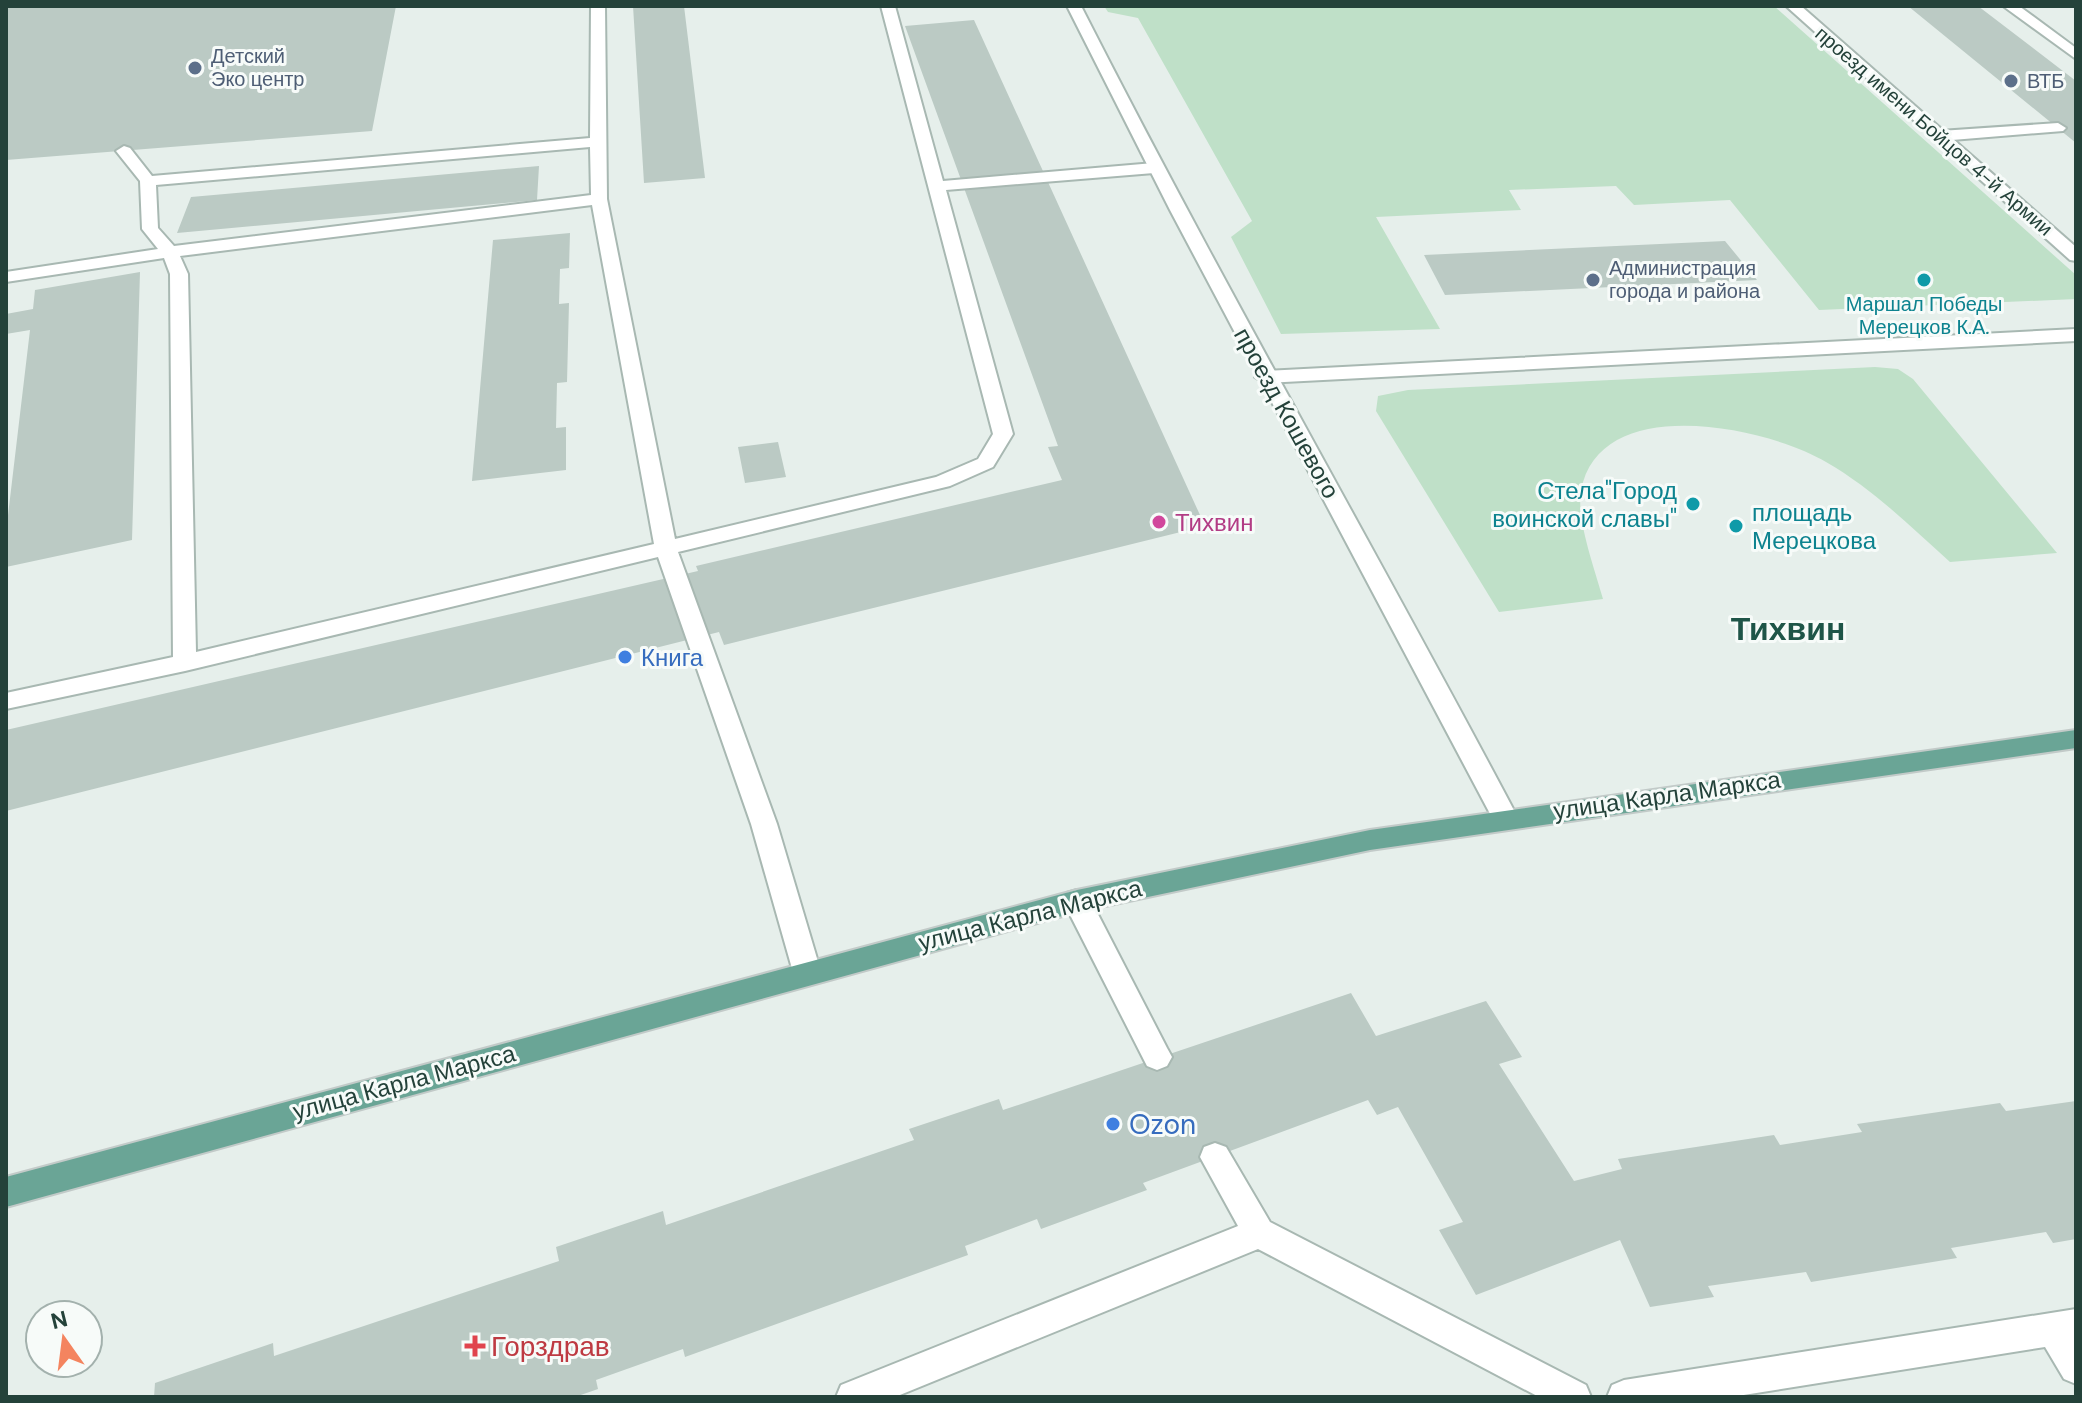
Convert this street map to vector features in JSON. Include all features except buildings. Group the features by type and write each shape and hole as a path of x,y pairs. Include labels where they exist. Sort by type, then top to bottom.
{"main road":[{"name":"улица Карла Маркса","path":"6,1192 1077,901 1370,840 1505,818 2076,739"}],"street":[{"path":"598,6 599,199 666,549 764,824 807,972"},
{"path":"6,701 185,663 943,482 986,463 1003,434 888,6"},
{"name":"проезд Кошевого","path":"1074,6 1154,168 1265,377 1414,641 1505,818"},
{"name":"проезд имени Бойцов 4-й Армии","path":"1793,6 2076,256"},
{"path":"2010,6 2076,55"},
{"path":"1940,136 2058,128"},
{"path":"148,181 598,142"},
{"path":"124,151 148,181 150,229 170,252 179,274 185,663"},
{"path":"938,186 1154,168"},
{"path":"6,277 170,252 599,199"},
{"path":"1265,377 2076,335"},
{"path":"1077,901 1157,1057"},
{"path":"1215,1157 1259,1233 1574,1397"},
{"path":"853,1397 1259,1233"},
{"path":"1624,1397 2064,1327 2076,1367"}],"green space":[{"path":"1104,6 1774,6 2076,275 2076,299 1819,310 1730,200 1634,205 1616,186 1509,190 1521,210 1376,217 1440,329 1281,334 1231,237 1252,221 1138,18 1108,12"},
{"path":"1875,367 1898,369 1913,379 2057,553 1950,562 1860,484 1799,449 1727,429 1688,426 1651,429 1619,439 1594,460 1581,491 1581,516 1603,599 1499,612 1376,411 1378,396 1408,390"}],"place":[{"name":"Детский Эко центр","path":"195,68"},
{"name":"ВТБ","path":"2011,81"},
{"name":"Администрация города и района","path":"1593,280"},
{"name":"Маршал Победы Мерецков К.А.","path":"1924,280"},
{"name":"Стела\"Город воинской славы\"","path":"1693,504"},
{"name":"Тихвин","path":"1159,522"},
{"name":"площадь Мерецкова","path":"1736,526"},
{"name":"Книга","path":"625,657"},
{"name":"Ozon","path":"1113,1124"},
{"name":"Горздрав","path":"475,1346"}],"district":[{"name":"Тихвин","path":"1788,629"}]}
